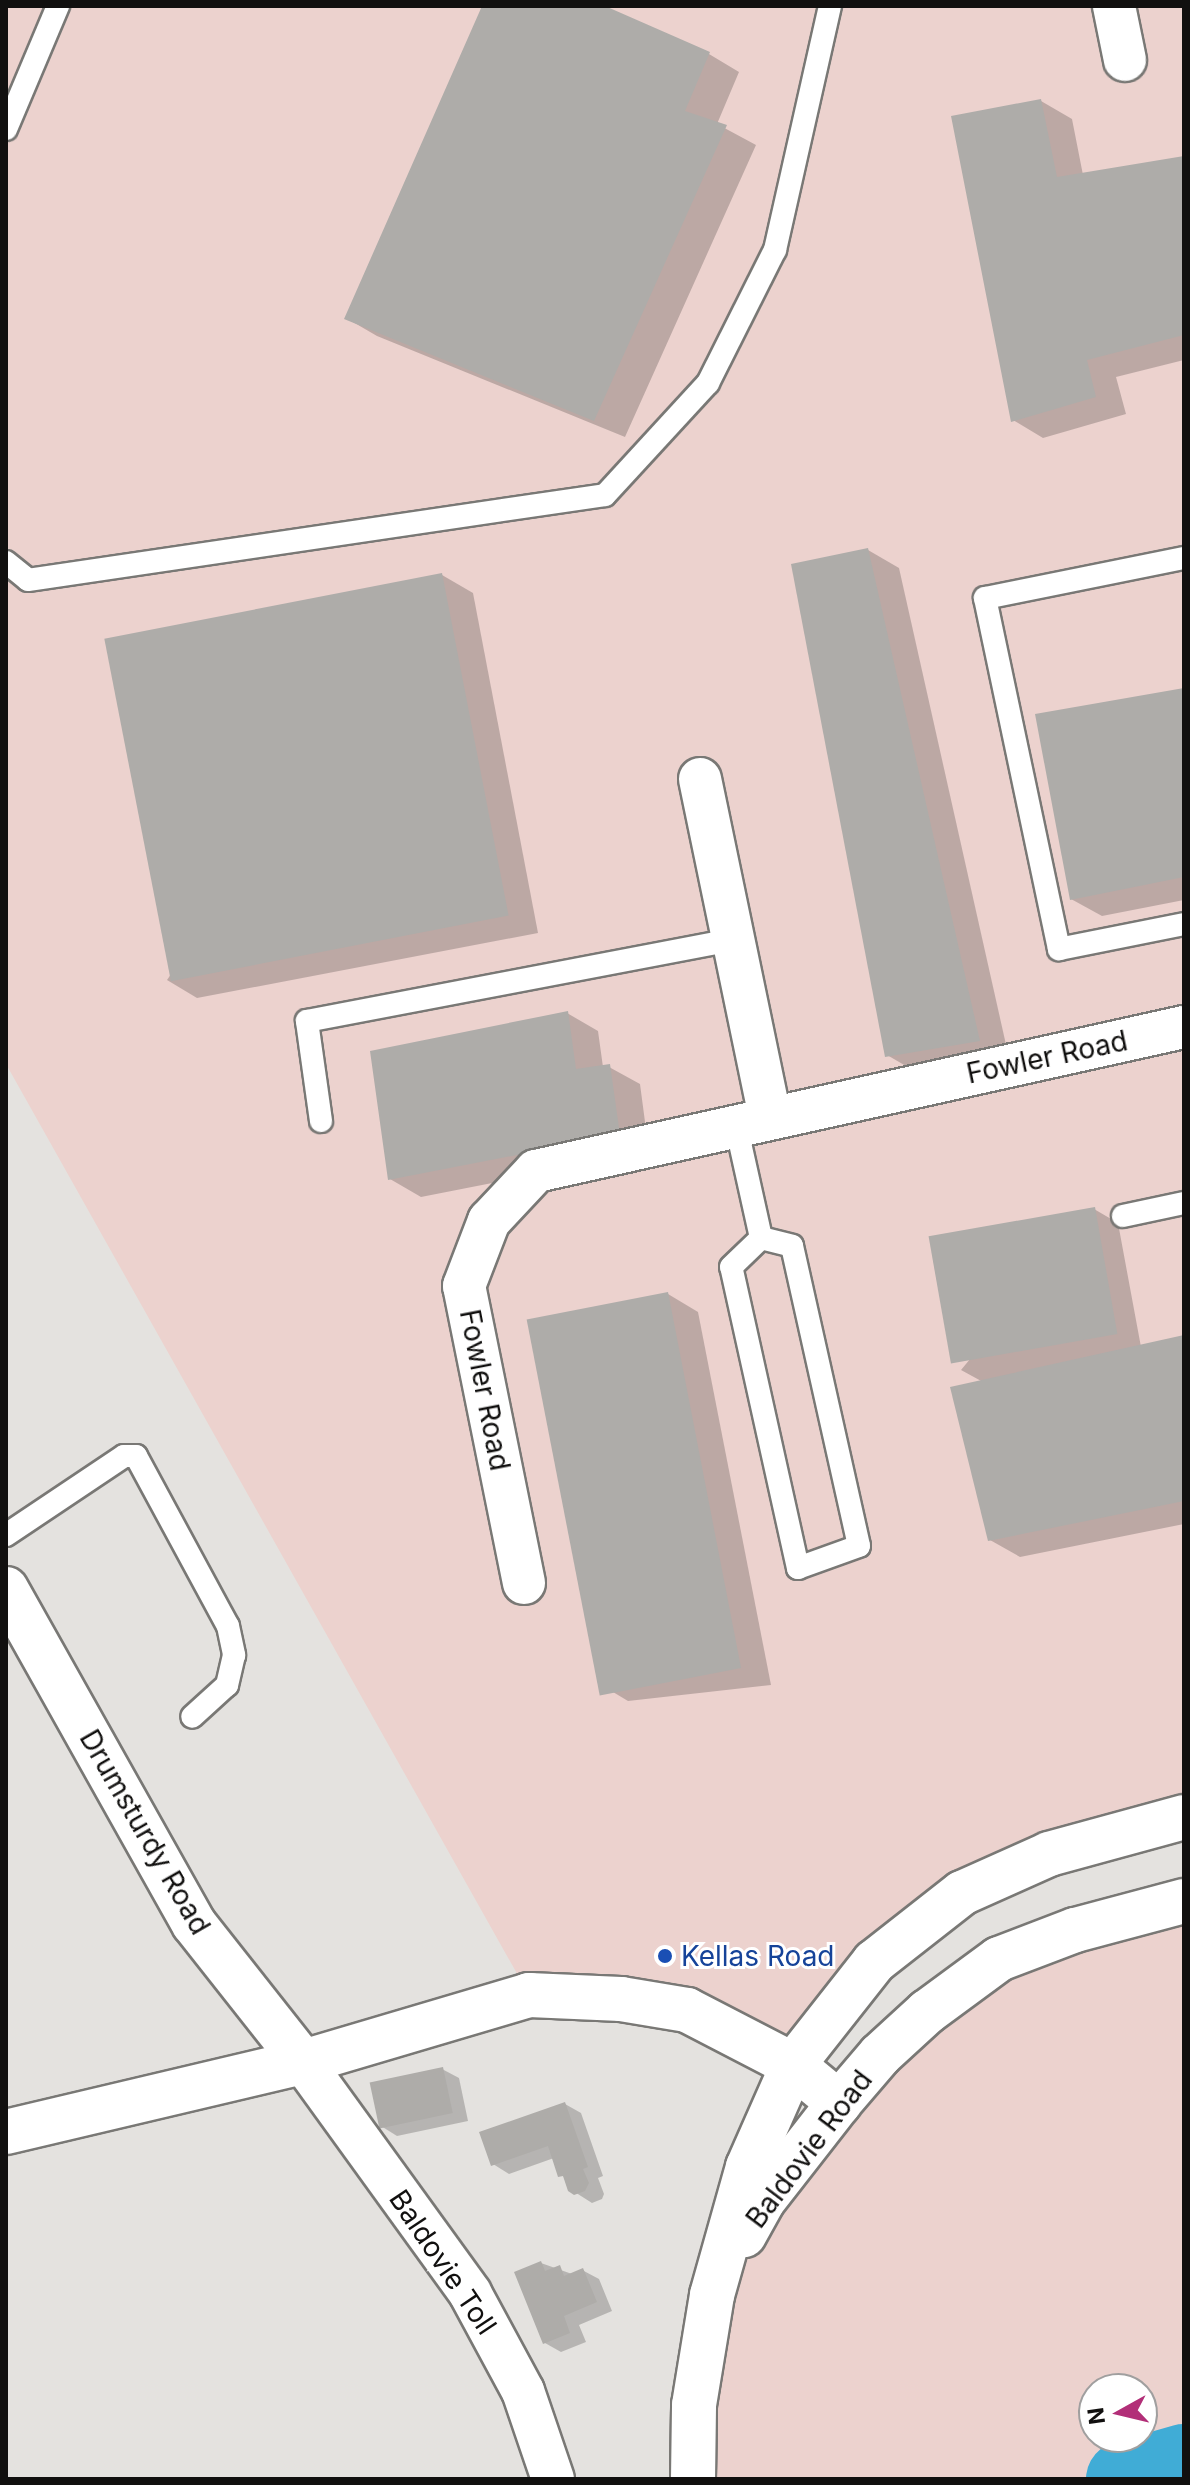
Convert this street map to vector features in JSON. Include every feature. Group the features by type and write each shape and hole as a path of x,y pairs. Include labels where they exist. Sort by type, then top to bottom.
{"main road":[{"name":"Drumsturdy Road","path":"6,1589 194,1924 303,2062"},
{"name":"Baldovie Road","path":"712,2295 748,2167 793,2065 874,1962 962,1893 1049,1854 1184,1817"},
{"name":"Baldovie Road","path":"712,2295 762,2202 880,2055 927,2012 999,1959 1075,1930 1184,1901"},
{"path":"6,2132 303,2062 529,1995 621,1999 687,2010 793,2065 839,2103"},
{"path":"693,2479 694,2405 712,2295"}],"street":[{"path":"1114,6 1125,60"},
{"path":"700,779 733,940 753,1122"},
{"name":"Fowler Road","path":"524,1583 464,1286 489,1221 536,1171 1184,1027"},
{"name":"Baldovie Toll","path":"303,2062 470,2293 523,2391 553,2479"}],"lane":[{"path":"6,129 58,6"},
{"path":"6,562 28,580 605,495 708,383 775,250 830,6"},
{"path":"1184,558 985,598 1059,949 1184,924"},
{"path":"321,1121 307,1021 733,940"},
{"path":"753,1122 761,1238 731,1267 798,1568 859,1546 792,1246 761,1238"},
{"path":"1123,1216 1184,1203"},
{"path":"6,1535 124,1456 136,1456 228,1626 234,1655 227,1685 192,1717"}],"shaded area":[{"path":"6,6 1184,6 1184,1817 962,1893 793,2065 687,2010 529,1995 6,1064"},
{"path":"1184,1901 1184,2479 693,2479 712,2295 927,2012"}],"building":[{"path":"482,6 605,6 710,52 685,111 727,125 594,421 344,319"},
{"path":"1041,99 1057,177 1184,156 1184,335 1087,360 1096,397 1011,422 951,116"},
{"path":"868,548 980,1041 885,1057 791,564"},
{"path":"442,573 509,916 171,981 104,639"},
{"path":"1184,688 1184,877 1070,900 1035,714"},
{"path":"568,1011 576,1069 610,1064 620,1135 388,1180 370,1051"},
{"path":"1095,1207 1117,1334 951,1363 929,1236"},
{"path":"668,1292 741,1668 600,1695 527,1319"},
{"path":"1184,1335 1184,1501 988,1541 950,1387"},
{"path":"443,2067 453,2113 379,2129 370,2083"},
{"path":"565,2102 588,2167 583,2169 589,2183 585,2191 574,2195 568,2191 563,2176 558,2177 548,2146 491,2166 479,2132"},
{"path":"541,2261 545,2271 560,2265 564,2276 583,2268 597,2302 564,2316 570,2333 543,2344 514,2272"}],"waterway":[{"path":"1124,2479 1184,2462"}],"place":[{"name":"Kellas Road","path":"665,1956"}]}
